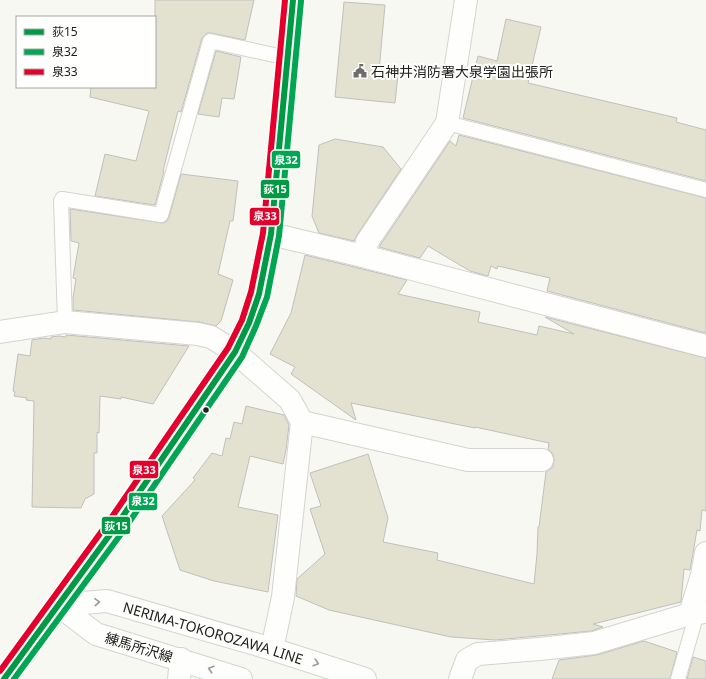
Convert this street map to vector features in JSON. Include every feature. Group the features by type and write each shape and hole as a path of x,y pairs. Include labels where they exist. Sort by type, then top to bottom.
{"street":[{"path":"4,679 114,529 235,352 249,323 260,294 271,234 288,58 292,0"},
{"path":"363,256 366,242 447,122 466,0"},
{"path":"271,234 363,256 706,346"},
{"path":"0,332 65,322 198,334 211,337 235,352 290,400 302,422 283,597 272,649"},
{"path":"302,422 468,460 542,460"},
{"path":"460,679 467,660 478,654 594,643 698,613 706,553"},
{"name":"NERIMA-TOKOROZAWA LINE","path":"58,605 108,601 272,649 365,679"},
{"name":"練馬所沢線","path":"58,605 96,634 180,669"},
{"path":"180,669 241,679"}],"lane":[{"path":"65,322 62,199 161,215 211,36 288,58"},
{"path":"447,122 706,190"},
{"path":"678,679 698,613"}],"building":[{"path":"155,0 254,0 245,40 211,33 207,33 202,38 181,112 178,111 155,205 95,196 105,154 136,161 149,111 90,97 91,88 156,88"},
{"path":"344,2 385,5 379,71 398,74 395,103 335,97"},
{"path":"506,19 541,27 528,83 677,118 676,122 706,130 706,181 463,118 478,56 497,61"},
{"path":"216,51 241,57 234,99 222,98 219,117 198,114"},
{"path":"459,135 706,198 706,333 547,291 550,278 498,266 497,269 491,266 488,276 470,271 428,246 420,258 379,247 450,141 456,146"},
{"path":"335,139 383,147 401,169 354,241 319,233 312,216 319,145"},
{"path":"181,174 238,181 233,221 230,221 218,274 233,280 221,321 216,326 199,322 73,310 76,279 73,278 79,243 71,241 70,209 163,223 167,221 169,217"},
{"path":"305,255 407,280 398,294 480,312 478,322 537,335 539,326 574,334 545,317 706,358 706,511 702,510 700,531 697,530 690,570 684,569 681,602 593,624 603,627 591,631 495,640 451,637 329,610 296,596 297,579 325,554 310,509 321,506 310,473 368,454 388,518 383,542 438,553 437,560 534,584 538,527 546,472 553,467 554,460 553,454 548,449 549,443 351,403 356,420 291,374 295,367 270,354 291,313"},
{"path":"66,335 189,346 153,404 121,397 121,399 100,396 97,453 94,453 94,494 85,499 81,508 32,507 34,401 26,400 27,398 14,396 15,392 13,391 18,354 30,356 32,340 44,338 51,339 51,337 59,336 66,337"},
{"path":"246,406 284,415 289,425 283,464 250,456 238,507 278,515 268,592 214,581 180,570 162,516 195,480 193,478 212,453 222,456 226,438 230,439 234,422 242,424"},
{"path":"644,641 677,652 670,679 552,679 559,660 597,655"},
{"path":"693,657 706,661 706,679 687,679"}],"transit line":[{"name":"泉33","path":"0,671 107,524 228,348 242,320 251,292 263,233 285,0"},
{"name":"荻15","path":"4,679 114,529 235,352 249,323 259,294 271,234 293,0"},
{"name":"泉32","path":"14,679 121,534 242,357 256,326 267,297 279,236 301,1"}],"place":[{"name":"石神井消防署大泉学園出張所","path":"360,71"}]}
